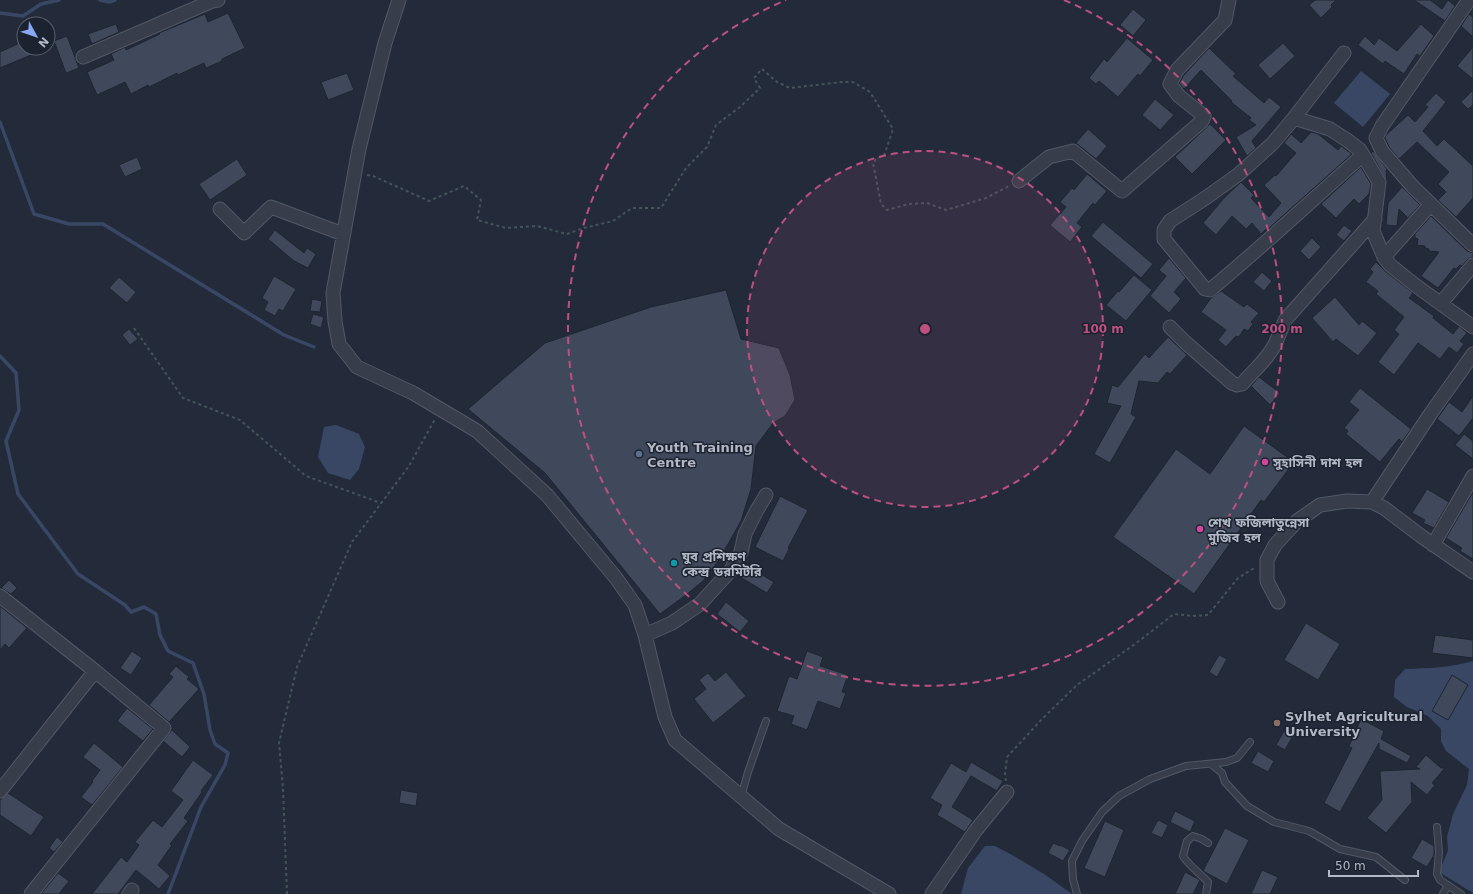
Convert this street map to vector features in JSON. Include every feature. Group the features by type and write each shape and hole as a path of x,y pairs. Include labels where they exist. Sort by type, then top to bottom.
{"street":[{"path":"83,57 212,1 218,0"},
{"path":"398,0 385,43 354,172 343,234 333,293 339,344 357,367 413,393 477,431 548,495 616,578 635,605 645,636 665,717 675,740 779,829 889,894"},
{"path":"1019,181 1049,157 1074,151 1122,191 1202,121 1204,116 1179,96 1170,84 1177,70 1225,20 1229,0"},
{"path":"1469,0 1382,126 1376,138 1382,151 1412,187 1473,245"},
{"path":"1344,53 1273,143 1238,174 1207,197 1170,221 1164,230 1164,239 1205,289 1210,290 1267,242 1363,155"},
{"path":"1294,118 1330,129 1360,150 1379,182 1373,231 1384,257 1404,276 1473,327"},
{"path":"1384,257 1430,204"},
{"path":"220,209 244,233 271,207 343,234"},
{"path":"1170,327 1232,383 1237,385 1242,384 1276,343 1279,332 1286,319 1375,219"},
{"path":"1441,303 1473,264"},
{"path":"1372,502 1473,354"},
{"path":"1433,545 1473,476"},
{"path":"645,636 672,623 700,604 731,570 741,552 745,534 766,495"},
{"path":"1278,602 1268,581 1267,560 1275,545 1297,520 1320,505 1347,501 1372,502 1384,508 1433,545 1473,572"},
{"path":"0,596 164,728 32,894"},
{"path":"0,791 95,671"},
{"path":"932,894 976,830 1007,792"}],"lane":[{"path":"742,797 748,772 766,721"},
{"path":"1077,894 1073,879 1072,861 1082,841 1102,812 1119,796 1150,779 1186,766 1212,765 1237,758 1250,742"},
{"path":"1212,765 1222,773 1225,782 1247,806 1267,818 1274,822 1309,831 1340,849 1376,857 1405,880"},
{"path":"1437,826 1439,852 1436,874 1440,880 1461,894"},
{"path":"1206,894 1208,882 1187,862 1183,856 1186,841 1193,836 1208,843"},
{"path":"1443,894 1448,885"}],"path":[{"path":"354,172 373,176 429,201 464,186 481,200 477,220 506,228 537,226 567,234 613,221 632,208 661,208 686,168 707,147 716,125 740,107 760,88 754,78 762,69 776,82 790,88 853,82 870,92 893,129 884,156 878,158 873,163 880,204 887,210 909,204 927,203 946,210 986,198 1019,181"},
{"path":"134,328 183,398 240,420 306,476 381,504"},
{"path":"287,894 283,788 279,743 297,666 352,542 409,466 441,409"},
{"path":"1007,792 1005,774 1007,757 1042,719 1077,685 1174,614 1193,616 1208,615 1238,578 1267,560"}],"water":[{"path":"1361,71 1390,94 1363,127 1334,103"},
{"path":"336,425 359,434 365,447 359,469 350,480 328,473 318,457 324,427"},
{"path":"1473,661 1473,893 1439,872 1448,851 1447,837 1453,814 1467,785 1469,769 1446,751 1441,741 1441,729 1428,716 1407,707 1394,697 1395,680 1405,669 1448,666"},
{"path":"985,846 995,846 1014,856 1044,874 1072,894 961,894 968,868"}],"building":[{"path":"1315,0 1336,0 1331,5 1332,7 1321,18 1309,5"},
{"path":"1414,0 1430,0 1442,9 1448,0 1455,6 1445,21"},
{"path":"1133,9 1146,20 1133,36 1120,25"},
{"path":"228,13 245,48 206,68 204,63 178,75 177,73 149,87 148,85 131,94 125,82 97,95 87,72 114,60 111,54 125,47 126,50 160,34 159,33 205,14 208,22"},
{"path":"1469,14 1473,17 1473,37 1461,26"},
{"path":"116,24 119,32 92,44 88,34"},
{"path":"1421,24 1434,36 1420,56 1417,54 1404,74 1385,61 1383,64 1358,45 1365,36 1374,45 1379,38 1397,51"},
{"path":"67,36 79,68 66,73 56,46 56,40"},
{"path":"1127,38 1153,60 1140,76 1138,74 1118,97 1099,81 1096,84 1089,78 1104,59 1107,62"},
{"path":"1283,43 1295,56 1270,79 1258,65"},
{"path":"16,45 16,56 29,56 0,68 0,52"},
{"path":"1473,47 1473,79 1457,66"},
{"path":"1209,48 1236,74 1233,76 1264,103 1269,97 1281,107 1252,141 1256,148 1247,156 1236,137 1256,125 1249,120 1251,118 1231,102 1232,101 1201,70 1184,89 1179,83 1184,75"},
{"path":"347,73 354,90 328,100 321,82"},
{"path":"1473,90 1473,105 1468,109 1461,102"},
{"path":"1436,93 1446,102 1423,131 1437,146 1444,139 1473,166 1473,198 1456,217 1438,200 1446,192 1438,184 1449,172 1417,142 1399,159 1389,147 1385,138 1386,135 1408,115 1415,122 1428,107 1425,105"},
{"path":"1155,99 1174,115 1160,130 1142,115"},
{"path":"1210,124 1226,140 1192,174 1175,157"},
{"path":"1088,129 1107,146 1096,159 1076,143"},
{"path":"1311,132 1318,134 1338,150 1341,146 1352,154 1261,234 1252,223 1246,229 1232,216 1216,235 1203,223 1224,198 1241,182 1254,195 1251,198 1269,217 1281,203 1264,185 1275,175 1276,176 1296,153 1284,143 1291,134 1301,143"},
{"path":"1373,151 1387,169 1387,182 1371,153"},
{"path":"137,157 142,169 125,177 119,165"},
{"path":"237,159 247,175 210,200 199,184"},
{"path":"1361,167 1371,184 1369,194 1359,204 1354,199 1336,218 1321,204"},
{"path":"1087,174 1107,191 1095,205 1093,203 1077,223 1082,227 1070,242 1050,225 1066,207 1060,202 1072,188 1074,190"},
{"path":"1402,187 1420,205 1408,218 1399,209 1397,226 1386,225 1388,203"},
{"path":"1431,216 1467,251 1473,253 1473,257 1467,260 1462,266 1460,265 1456,269 1454,268 1438,288 1421,276 1439,252 1429,251 1429,249 1425,248 1425,246 1417,245 1418,239 1415,238 1415,234"},
{"path":"1103,222 1153,264 1141,278 1091,236"},
{"path":"1344,225 1352,231 1344,241 1336,235"},
{"path":"275,230 304,253 307,248 316,254 308,268 294,261 268,239"},
{"path":"1312,238 1321,247 1309,260 1300,251"},
{"path":"1169,258 1186,278 1174,292 1181,299 1169,313 1150,296 1166,276 1159,270"},
{"path":"1376,262 1413,293 1409,298 1434,316 1433,318 1453,334 1459,326 1467,333 1460,341 1464,344 1457,353 1449,347 1440,359 1418,343 1394,375 1378,362 1399,334 1394,330 1404,317 1376,294 1378,291 1366,282 1373,272 1370,269"},
{"path":"1262,272 1272,281 1264,291 1253,282"},
{"path":"1134,275 1152,290 1126,321 1106,305"},
{"path":"274,276 296,289 283,311 279,309 275,316 264,310 268,302 262,298"},
{"path":"119,277 136,292 127,303 109,288"},
{"name":"Youth Training Centre","path":"726,290 741,339 779,348 790,375 795,400 785,416 773,423 756,446 751,489 741,521 719,560 703,581 660,614 545,473 468,409 545,343 651,307"},
{"path":"1221,291 1244,307 1247,304 1259,313 1251,322 1253,324 1248,331 1244,329 1239,337 1236,336 1226,347 1218,340 1226,330 1201,312 1211,298"},
{"path":"1335,297 1359,325 1362,321 1377,333 1358,356 1336,339 1333,342 1312,318"},
{"path":"312,299 322,301 320,312 310,311"},
{"path":"313,314 324,317 321,328 310,324"},
{"path":"129,329 138,339 130,345 122,335"},
{"path":"1168,337 1187,355 1170,374 1167,372 1158,383 1139,381 1131,414 1136,417 1110,463 1094,454 1121,406 1107,403 1112,385 1118,387 1145,354 1149,358"},
{"path":"1259,377 1280,393 1270,405 1251,386"},
{"path":"1360,388 1411,429 1402,442 1399,439 1380,462 1346,434 1348,431 1344,428 1359,410 1349,402"},
{"path":"1473,396 1473,418 1459,436 1437,419 1449,402 1462,412"},
{"name":"শেখ ফজিলাতুন্নেসা মুজিব হল","path":"1244,426 1294,462 1264,502 1261,500 1194,594 1113,537 1176,449 1210,474"},
{"path":"1464,434 1473,441 1473,459 1455,445"},
{"path":"1427,489 1449,502 1434,528 1423,523 1425,520 1412,513"},
{"path":"1473,492 1473,559 1460,551 1462,548 1446,538"},
{"path":"780,496 808,510 788,548 789,549 783,561 755,547"},
{"path":"746,565 774,582 767,593 740,577"},
{"path":"9,580 17,588 11,594 1,588"},
{"path":"726,602 749,621 740,632 717,614"},
{"path":"0,606 27,628 9,648 5,644 0,650"},
{"path":"1306,623 1340,644 1318,680 1284,660"},
{"path":"1435,635 1473,640 1473,658 1432,653"},
{"path":"132,651 142,658 131,675 120,668"},
{"path":"807,651 823,657 820,666 848,675 842,692 846,693 840,709 818,701 807,730 791,724 794,716 777,711 789,676 797,679"},
{"path":"1219,655 1227,659 1217,677 1209,672"},
{"path":"176,666 189,677 187,679 199,689 169,722 149,705 173,677 169,674"},
{"path":"726,672 746,696 713,723 694,699 706,689 699,680 708,673 715,681"},
{"path":"1452,675 1468,685 1448,720 1432,711"},
{"path":"127,708 153,729 143,741 117,721"},
{"path":"1361,719 1384,731 1381,739 1411,756 1407,763 1379,749 1379,743 1340,812 1324,803 1352,748 1349,746"},
{"path":"1287,726 1296,730 1285,750 1276,745"},
{"path":"172,730 190,747 182,757 163,741"},
{"path":"94,743 123,767 92,805 81,797 100,770 83,757"},
{"path":"1258,751 1274,761 1268,772 1251,763"},
{"path":"1426,755 1441,768 1445,768 1432,783 1435,785 1427,795 1411,782 1412,802 1386,833 1367,818 1382,800 1380,771 1420,769 1416,767"},
{"path":"193,760 213,775 184,818 188,821 170,844 172,845 158,865 170,876 159,889 136,870 118,894 92,894 121,857 127,862 139,845 135,842 153,820 162,827 183,800 171,791"},
{"path":"971,762 1003,781 997,791 971,776 952,807 973,820 965,832 937,815 942,805 930,798 951,763 966,772"},
{"path":"401,790 418,793 416,806 399,803"},
{"path":"8,793 44,817 31,836 0,815 0,800"},
{"path":"1175,811 1195,821 1190,832 1170,822"},
{"path":"1158,820 1168,825 1162,838 1151,833"},
{"path":"1105,821 1124,830 1105,877 1084,868"},
{"path":"1225,828 1249,840 1227,884 1203,871"},
{"path":"57,837 63,842 54,852 49,848"},
{"path":"1422,839 1434,846 1434,855 1427,867 1411,858"},
{"path":"1053,843 1070,850 1063,861 1048,853"},
{"path":"1262,870 1278,877 1270,894 1251,894"},
{"path":"1185,872 1200,880 1193,894 1175,894"},
{"path":"58,873 69,881 59,894 41,894"}],"waterway":[{"path":"0,13 23,16 41,4 59,0"},
{"path":"100,0 109,2 115,0"},
{"path":"0,122 34,214 69,224 103,224 284,335 314,347"},
{"path":"0,356 16,373 19,410 6,441 18,494 78,574 125,605 131,612 144,607 156,614 160,635 168,651 193,663 204,694 210,730 215,744 228,753 225,765 201,807 168,894"}],"place":[{"name":"Youth Training Centre","path":"639,454"},
{"name":"সুহাসিনী দাশ হল","path":"1265,462"},
{"name":"শেখ ফজিলাতুন্নেসা মুজিব হল","path":"1200,529"},
{"name":"যুব প্রশিক্ষণ কেন্দ্র ডরমিটরি","path":"674,563"},
{"name":"Sylhet Agricultural University","path":"1277,723"}]}
